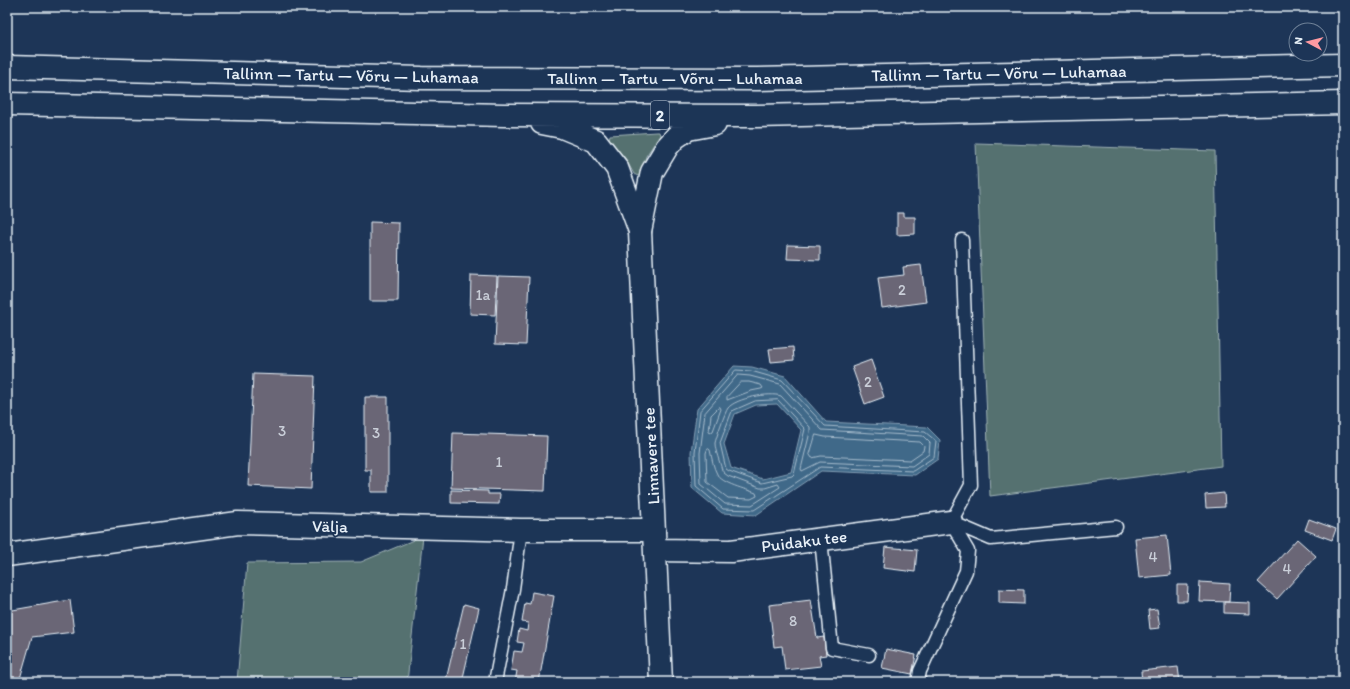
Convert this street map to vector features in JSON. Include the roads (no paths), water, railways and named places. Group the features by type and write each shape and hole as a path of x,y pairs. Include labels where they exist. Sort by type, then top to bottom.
{"main road":[{"name":"Tallinn — Tartu — Võru — Luhamaa","path":"7,67 422,78 757,79 1343,65"},
{"name":"2","path":"7,104 504,115 756,116 1343,103"},
{"path":"504,115 562,128 596,141 617,168 640,231"},
{"path":"640,231 652,172 667,147 676,137 688,129 756,116"},
{"name":"Linnavere tee","path":"640,231 661,682"},
{"name":"Puidaku tee","path":"655,540 731,551 951,522"},
{"name":"Välja","path":"7,555 238,523 521,530 655,540"}],"lane":[{"path":"951,522 971,485 962,240"},
{"path":"951,522 990,539 1116,528"},
{"path":"918,682 920,671 944,615 966,571 968,551 951,522"},
{"path":"495,682 513,589 521,530"},
{"path":"821,539 832,648 869,655"}],"water":[{"path":"734,366 752,367 785,376 826,422 927,427 940,440 938,459 915,475 821,471 756,515 722,513 692,488 691,452 697,409","holes":["777,404 801,430 791,472 763,479 731,468 724,444 735,414 756,405"]}]}
